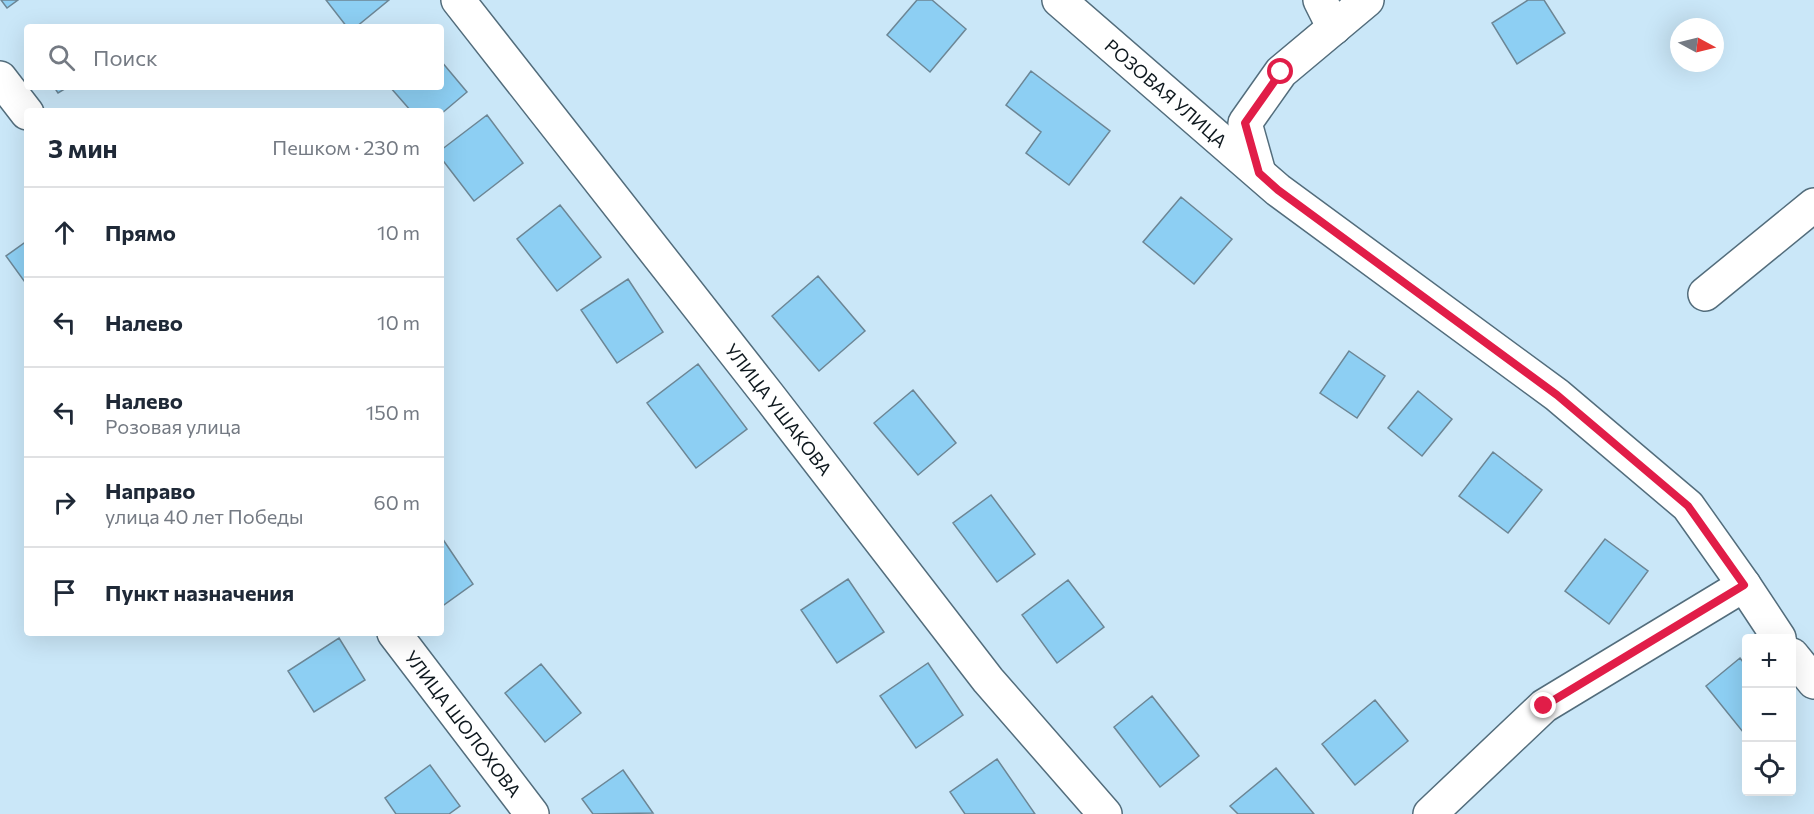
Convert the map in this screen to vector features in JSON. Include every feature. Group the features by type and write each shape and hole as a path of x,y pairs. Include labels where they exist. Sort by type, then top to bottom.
{"street":[{"name":"УЛИЦА УШАКОВА","path":"458,0 988,680 1105,814"},
{"name":"РОЗОВАЯ УЛИЦА","path":"1059,0 1278,190 1557,395 1688,506 1776,634"},
{"path":"1259,173 1245,123 1281,72 1327,14 1367,0"},
{"path":"0,78 24,109"},
{"path":"1705,294 1814,205"},
{"path":"1430,814 1544,706 1744,585"},
{"name":"УЛИЦА ШОЛОХОВА","path":"396,636 532,814"},
{"path":"1796,661 1814,682"}],"building":[{"path":"1,0 18,0 7,8"},
{"path":"326,0 389,0 360,24 345,24"},
{"path":"917,0 932,0 966,29 930,72 887,35"},
{"path":"1528,0 1544,0 1565,33 1517,64 1492,23"},
{"path":"444,65 467,92 444,111 444,108 408,108 393,90 444,90"},
{"path":"1031,71 1110,131 1069,185 1026,153 1041,132 1006,105"},
{"path":"487,115 523,163 474,201 444,162 444,148"},
{"path":"1181,197 1232,239 1194,284 1143,242"},
{"path":"560,205 601,257 557,291 517,239"},
{"path":"24,243 24,281 6,256"},
{"path":"818,276 865,331 819,371 772,316"},
{"path":"628,279 663,332 617,363 581,310"},
{"path":"1349,351 1385,376 1357,418 1320,393"},
{"path":"698,364 747,429 696,468 647,403"},
{"path":"913,390 956,443 918,475 874,423"},
{"path":"1418,391 1452,419 1422,456 1388,428"},
{"path":"1493,452 1542,490 1508,533 1459,496"},
{"path":"991,495 1035,554 997,582 953,523"},
{"path":"1605,539 1648,571 1609,624 1565,591"},
{"path":"444,541 473,584 444,605"},
{"path":"848,579 884,632 837,663 801,610"},
{"path":"1068,580 1104,627 1057,663 1022,615"},
{"path":"339,638 365,680 314,712 288,671"},
{"path":"1740,658 1742,661 1742,731 1706,686"},
{"path":"928,663 963,715 916,748 880,696"},
{"path":"541,664 581,713 545,742 505,693"},
{"path":"1152,696 1199,756 1160,787 1114,727"},
{"path":"1375,700 1408,741 1355,785 1322,744"},
{"path":"997,759 1035,814 965,814 950,792"},
{"path":"430,765 460,806 449,814 396,814 385,798"},
{"path":"1276,768 1314,814 1238,814 1230,806"},
{"path":"623,770 653,813 593,814 582,799"}],"route":[{"path":"1281,72 1245,123 1259,173 1278,190 1557,395 1688,506 1744,585 1544,706"}]}
